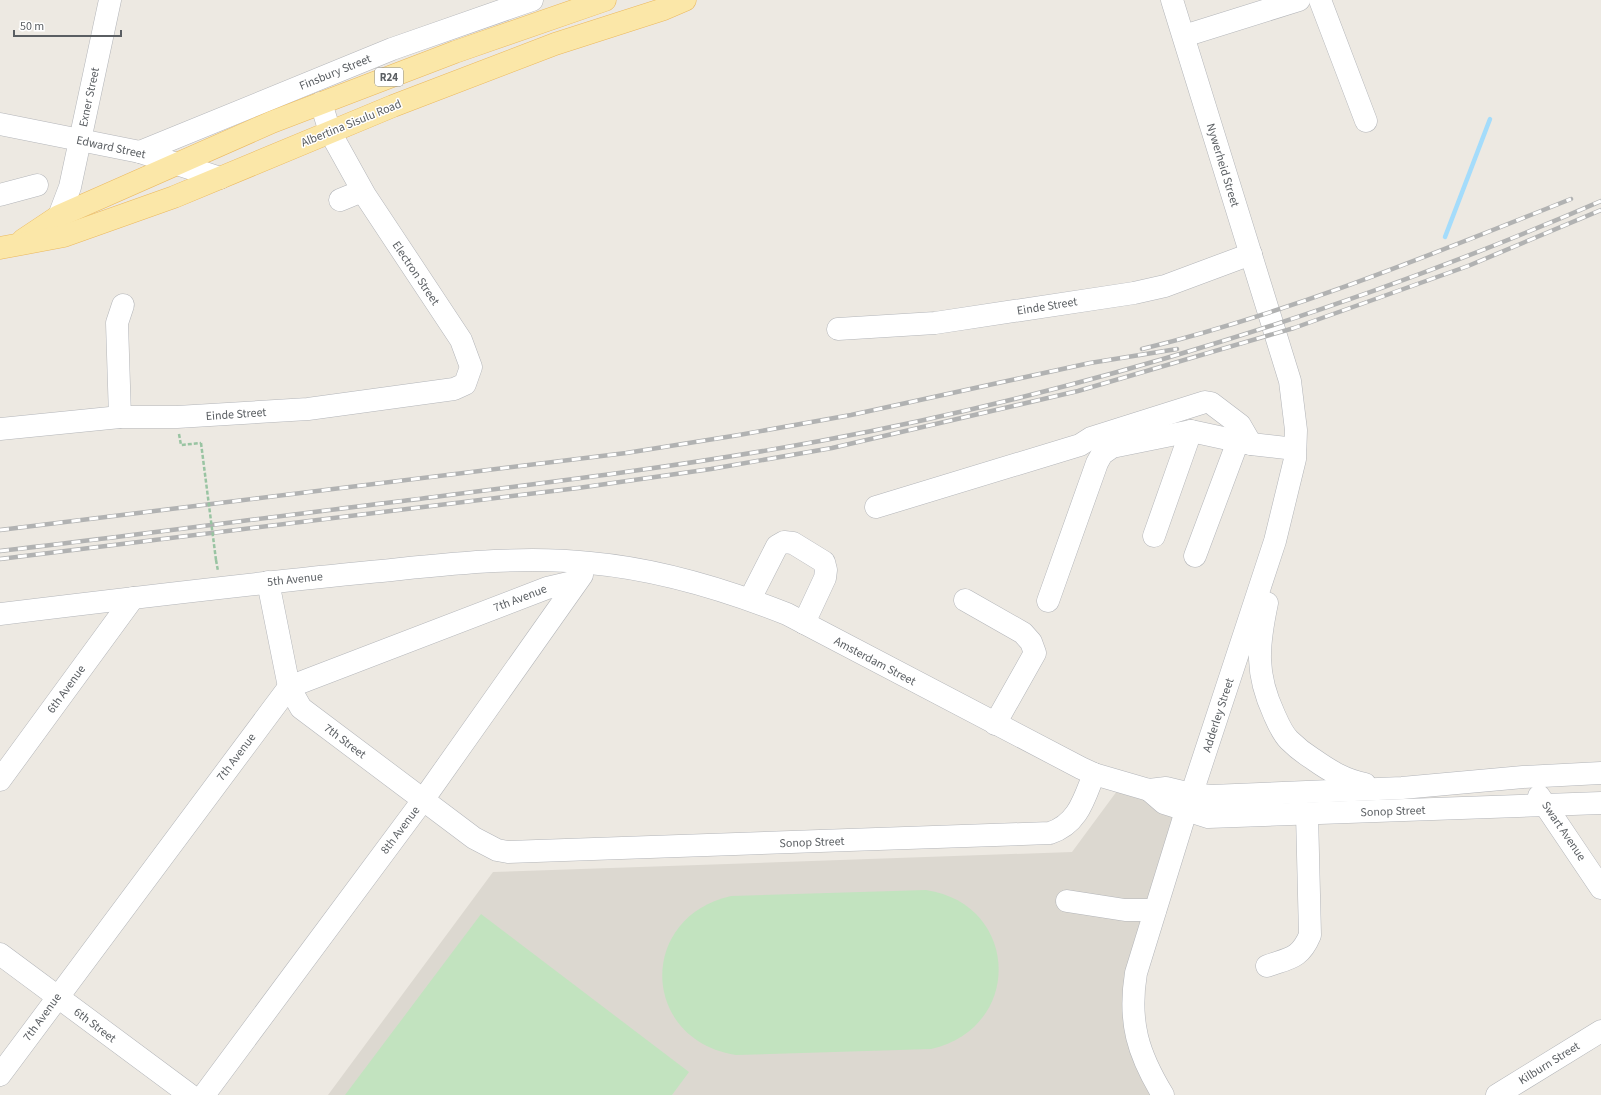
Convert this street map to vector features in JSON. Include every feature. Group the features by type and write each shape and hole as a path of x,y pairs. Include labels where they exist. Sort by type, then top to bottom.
{"main road":[{"name":"Albertina Sisulu Road","path":"8,246 58,216 83,207 177,163 321,103 455,52 605,0"},
{"name":"Albertina Sisulu Road","path":"8,246 64,236 174,197 392,106 663,4 685,0"}],"street":[{"name":"Exner Street","path":"58,216 70,187 110,0"},
{"name":"Finsbury Street","path":"140,152 392,49 532,0"},
{"name":"Nywerheid Street","path":"1172,0 1274,330"},
{"path":"1184,36 1299,0"},
{"path":"1320,0 1366,121"},
{"name":"Electron Street","path":"321,103 330,132 362,191 461,340 471,367 468,380"},
{"name":"Edward Street","path":"0,124 140,152 220,178"},
{"path":"0,196 37,185"},
{"path":"340,200 362,191"},
{"name":"Einde Street","path":"838,329 936,323 1134,293 1166,286 1251,254"},
{"path":"120,417 117,323 123,305"},
{"name":"Adderley Street","path":"1163,1095 1140,1051 1135,1031 1133,1009 1136,973 1189,803 1275,541 1295,454 1296,417 1290,381 1274,330"},
{"name":"Einde Street","path":"0,429 120,417 177,417 308,409 454,390 465,384 468,380"},
{"path":"876,507 1080,445 1091,438 1205,402 1211,403 1240,425 1245,442 1194,556"},
{"path":"1048,601 1097,463 1102,454 1112,447 1191,431 1295,454 1287,523 1261,630 1260,662 1262,682 1279,725 1288,740 1306,754 1337,775 1348,780 1402,788"},
{"path":"1154,536 1191,431"},
{"path":"750,599 777,546 784,542 793,543 824,562 826,570 825,578 804,624"},
{"name":"5th Avenue","path":"0,614 268,582 510,561 535,560 591,563"},
{"name":"Amsterdam Street","path":"591,563 616,566 693,582 750,599 804,624 1094,774 1149,790 1166,788 1189,803"},
{"name":"8th Avenue","path":"204,1095 423,800 591,563"},
{"name":"7th Avenue","path":"0,1075 57,996 289,687 547,588 577,581"},
{"name":"7th Street","path":"268,582 289,687 301,708 474,838 496,850"},
{"name":"6th Avenue","path":"0,780 133,598"},
{"path":"965,600 1023,633 1031,642 1035,653 995,724"},
{"name":"Sonop Street","path":"1189,803 1211,796 1402,788 1523,777 1601,773"},
{"name":"Sonop Street","path":"496,850 515,853 1050,833 1062,828 1073,820 1082,805 1094,774"},
{"name":"Swart Avenue","path":"1523,777 1547,805 1601,888"},
{"name":"Sonop Street","path":"1189,803 1208,817 1601,803"},
{"path":"1267,966 1297,955 1305,947 1310,935 1307,814"},
{"path":"1067,901 1125,910 1155,910"},
{"name":"6th Street","path":"0,954 190,1095"},
{"name":"Kilburn Street","path":"1497,1095 1601,1031"}],"path":[{"path":"181,445 201,443 218,572"}],"shaded area":[{"path":"1117,791 1180,804 1125,995 1160,1095 328,1095 493,872 1072,852"}],"green space":[{"path":"926,890 957,900 980,918 993,941 999,967 995,993 983,1017 961,1037 931,1049 736,1055 704,1045 682,1027 667,1004 662,978 666,952 679,928 700,908 731,896"},
{"path":"481,914 689,1072 672,1095 345,1095"}],"waterway":[{"path":"1445,237 1490,119"}],"railway":[{"path":"1142,349 1197,335 1359,282 1571,199"},
{"path":"0,551 501,489 661,467 820,441 919,421 1019,398 1118,372 1217,343 1412,277 1508,240 1601,201"},
{"path":"0,559 578,488 711,469 832,448 1078,391 1294,328 1468,266 1601,210"},
{"path":"0,530 626,453 851,415 1090,363 1177,349"}]}
